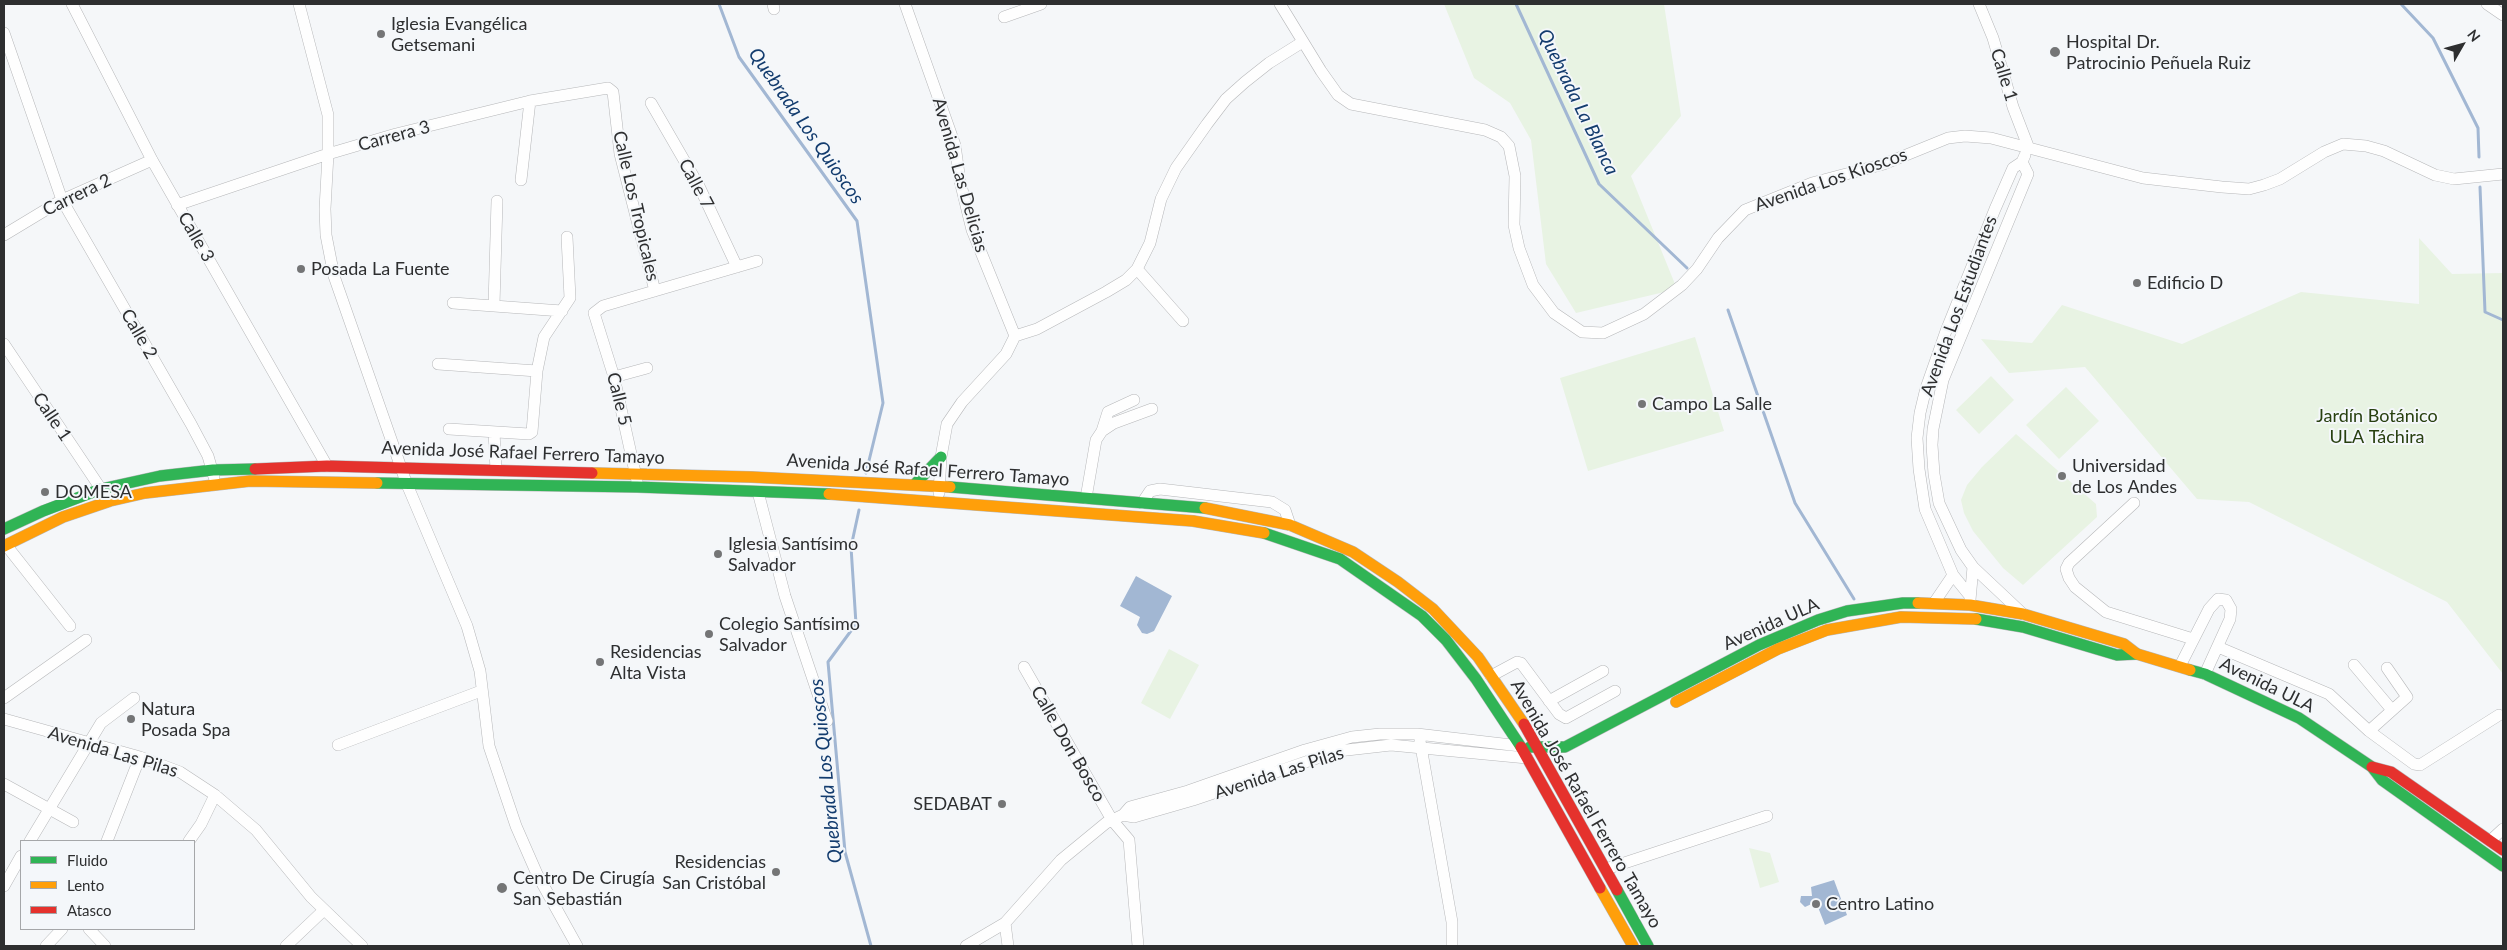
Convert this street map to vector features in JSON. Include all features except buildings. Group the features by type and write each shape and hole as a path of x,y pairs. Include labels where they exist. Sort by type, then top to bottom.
{"street":[{"name":"Calle 3","path":"72,4 152,160 327,466"},
{"path":"299,4 326,104 328,154 325,210 326,235 334,276 406,482 467,626 480,672 489,746 516,826 537,874 577,946"},
{"name":"Avenida Las Delicias","path":"905,4 955,145 960,181 972,230 1014,336"},
{"path":"1004,17 1040,4"},
{"name":"Avenida Los Kioscos","path":"1280,4 1301,43 1338,95 1351,104 1485,130 1501,137 1510,146 1513,159 1514,225 1519,248 1533,285 1554,313 1582,332 1603,333 1644,314 1682,285 1697,269 1718,238 1745,210 1767,199 1812,183 1884,164 1948,138 1965,136 1991,138 2028,146"},
{"name":"Calle 1","path":"1979,4 1993,38 2013,107 2028,146"},
{"path":"2487,4 2503,15"},
{"name":"Calle 2","path":"4,33 62,200 191,424 213,470 216,484"},
{"path":"939,500 941,457 947,424 962,402 1006,354 1014,336 1037,329 1106,292 1126,280 1137,270 1150,243 1161,199 1176,168 1207,124 1226,99 1244,82 1269,63 1301,43"},
{"name":"Carrera 3","path":"178,205 328,154 530,101 604,87 613,92"},
{"name":"Calle Los Tropicales","path":"613,92 620,154 656,291"},
{"path":"521,180 530,101"},
{"name":"Calle 7","path":"651,103 699,186 737,267"},
{"path":"2028,146 2143,178 2249,189 2280,179 2324,152 2343,144 2366,146 2384,151 2436,175 2454,179 2503,174"},
{"name":"Avenida Los Estudiantes","path":"1970,600 1953,575 1934,535 1925,509 1917,438 1920,413 1926,388 1946,331 1995,209 2013,168 2022,162 2028,146"},
{"name":"Carrera 2","path":"4,235 62,200 152,160"},
{"name":"Avenida Los Estudiantes","path":"2022,162 2028,174 1943,380 1933,429 1934,474 1939,503 1961,550 1973,567 2023,614"},
{"path":"494,305 497,201"},
{"path":"449,429 529,434 532,432 536,371 547,330 570,298 567,238"},
{"path":"656,291 757,261"},
{"path":"1137,270 1182,321"},
{"name":"Calle 5","path":"637,487 636,474 614,377 594,313 602,306 656,291"},
{"path":"453,303 562,311"},
{"name":"Calle 1","path":"4,344 101,489"},
{"path":"438,364 536,371"},
{"path":"614,377 648,368"},
{"path":"1086,498 1096,440 1102,430 1108,412 1134,400"},
{"path":"1102,430 1114,423 1152,409"},
{"path":"494,432 496,470"},
{"path":"915,484 941,457"},
{"name":"Avenida José Rafael Ferrero Tamayo","path":"4,529 43,511 101,489 160,476 213,470 327,466 915,484 1206,508 1290,524 1346,549 1398,582 1433,608 1478,657 1541,753 1648,946"},
{"name":"Avenida José Rafael Ferrero Tamayo","path":"5,545 62,517 110,501 145,492 250,481 637,487 939,500 1225,525 1276,536 1340,559 1422,616 1446,640 1476,679 1520,746 1633,946"},
{"path":"1142,503 1150,491 1160,490 1272,502 1285,510 1290,524"},
{"path":"758,492 785,596 826,721"},
{"path":"2134,503 2068,563 2066,569 2069,578 2075,587 2106,612 2193,639"},
{"path":"5,545 70,626"},
{"path":"1971,618 1970,600 1973,567"},
{"path":"1934,603 1953,575"},
{"name":"Avenida ULA","path":"1527,758 1565,746 1759,645 1818,620 1847,611 1903,603 1970,600 2124,644 2137,654"},
{"path":"2180,666 2213,602 2226,600 2231,609 2230,619 2205,674"},
{"name":"Avenida ULA","path":"1520,746 1541,753 1570,756 1778,649 1827,630 1901,617 1971,618 2022,627 2118,655 2137,654 2205,674 2299,718 2372,766 2391,772 2503,850"},
{"path":"4,698 86,640"},
{"path":"2218,646 2329,694 2370,731 2410,763 2420,765 2499,715"},
{"path":"1491,676 1517,662 1521,663 1559,714 1566,718 1614,691"},
{"path":"2354,665 2392,710"},
{"name":"Calle Don Bosco","path":"1024,668 1117,817 1129,840 1138,946"},
{"path":"2370,731 2406,699 2408,694 2387,668"},
{"path":"1549,701 1603,671"},
{"path":"338,745 481,691"},
{"path":"31,840 101,723 134,698"},
{"name":"Avenida Las Pilas","path":"4,719 140,757 180,772 216,795 256,830 324,910 362,946"},
{"name":"Avenida Las Pilas","path":"966,946 1005,923 1061,860 1130,807 1188,791 1324,744 1380,734 1419,734 1520,746"},
{"path":"1419,734 1452,922 1452,946"},
{"name":"Avenida Las Pilas","path":"1117,817 1134,817 1193,800 1338,751 1391,745 1527,758"},
{"path":"107,840 140,757"},
{"name":"Avenida ULA","path":"2372,766 2382,780 2503,866"},
{"path":"4,784 73,822"},
{"path":"190,840 201,824 216,795"},
{"path":"1606,870 1767,816"},
{"path":"2491,840 2503,829"},
{"path":"4,886 20,858"},
{"path":"286,946 324,910"},
{"path":"1005,923 1008,946"},
{"path":"46,946 61,930"},
{"path":"89,930 105,946"}],"green space":[{"path":"1444,4 1664,4 1681,116 1631,176 1677,289 1576,313 1546,264 1531,140 1510,103 1474,78"},
{"name":"Jardín Botánico ULA Táchira","path":"2419,238 2452,274 2503,273 2503,674 2447,602 2249,502 2197,499 2085,367 2009,373 1981,339 2032,343 2062,305 2182,344 2301,292 2419,304"},
{"name":"Campo La Salle","path":"1695,337 1724,431 1588,471 1560,378"},
{"path":"1991,376 2014,400 1979,434 1956,410"},
{"path":"2066,387 2099,421 2059,459 2026,425"},
{"path":"2016,434 2096,504 2097,517 2023,585 2003,568 1973,531 1964,513 1961,500 1967,485 1982,467"},
{"path":"1169,649 1199,665 1170,719 1141,703"},
{"path":"1749,848 1770,853 1779,882 1760,888"}],"water":[{"path":"1136,576 1172,596 1154,631 1147,634 1142,633 1137,625 1140,617 1120,606"},
{"path":"1834,880 1847,915 1825,925 1816,902 1805,907 1800,902 1801,896 1812,896 1811,887"}],"waterway":[{"name":"Quebrada Los Quioscos","path":"719,4 739,57 857,221 883,403 866,473"},
{"name":"Quebrada La Blanca","path":"1516,4 1599,184 1687,268"},
{"path":"2401,4 2433,38 2478,128 2479,157"},
{"path":"2480,187 2485,312 2503,320"},
{"name":"Quebrada La Blanca","path":"1728,310 1795,503 1854,599"},
{"name":"Quebrada Los Quioscos","path":"859,510 851,547 856,624 828,662 845,852 871,946"}],"traffic: fast":[{"path":"915,484 941,457"},
{"path":"4,529 43,511 101,489 160,476 213,470 255,469"},
{"path":"377,483 637,487 829,494"},
{"path":"950,487 1205,508"},
{"path":"1264,533 1340,559 1422,616 1446,640 1476,679 1521,747"},
{"path":"1530,747 1565,747 1759,645 1818,620 1847,611 1903,603 1918,603"},
{"path":"1976,619 2023,627 2117,655 2137,654"},
{"path":"2190,670 2205,674 2299,718 2372,767 2382,780 2503,866"},
{"path":"1617,890 1648,946"}],"traffic: slow":[{"path":"592,473 751,477 950,487"},
{"path":"4,546 63,517 110,501 145,493 250,481 377,483"},
{"path":"829,494 1193,521 1264,533"},
{"path":"1205,508 1290,525 1353,552 1398,582 1433,609 1478,657 1524,724"},
{"path":"1918,603 1970,605 2023,614 2124,644 2137,654 2190,670"},
{"path":"1676,702 1778,649 1827,630 1901,617 1976,619"},
{"path":"1600,888 1633,946"}],"traffic: jam":[{"path":"255,469 327,466 592,473"},
{"path":"1524,724 1617,890"},
{"path":"1521,747 1600,888"},
{"path":"2372,767 2391,772 2503,850"}],"place":[{"name":"Iglesia Evangélica Getsemani","path":"381,34"},
{"name":"Hospital Dr. Patrocinio Peñuela Ruiz","path":"2055,52"},
{"name":"Posada La Fuente","path":"301,269"},
{"name":"Edificio D","path":"2137,283"},
{"name":"Campo La Salle","path":"1642,404"},
{"name":"Universidad de Los Andes","path":"2062,476"},
{"name":"DOMESA","path":"45,492"},
{"name":"Iglesia Santísimo Salvador","path":"718,554"},
{"name":"Colegio Santísimo Salvador","path":"709,634"},
{"name":"Residencias Alta Vista","path":"600,662"},
{"name":"Natura Posada Spa","path":"131,719"},
{"name":"SEDABAT","path":"1002,804"},
{"name":"Residencias San Cristóbal","path":"776,872"},
{"name":"Centro De Cirugía San Sebastián","path":"502,888"},
{"name":"Centro Latino","path":"1816,904"}]}
